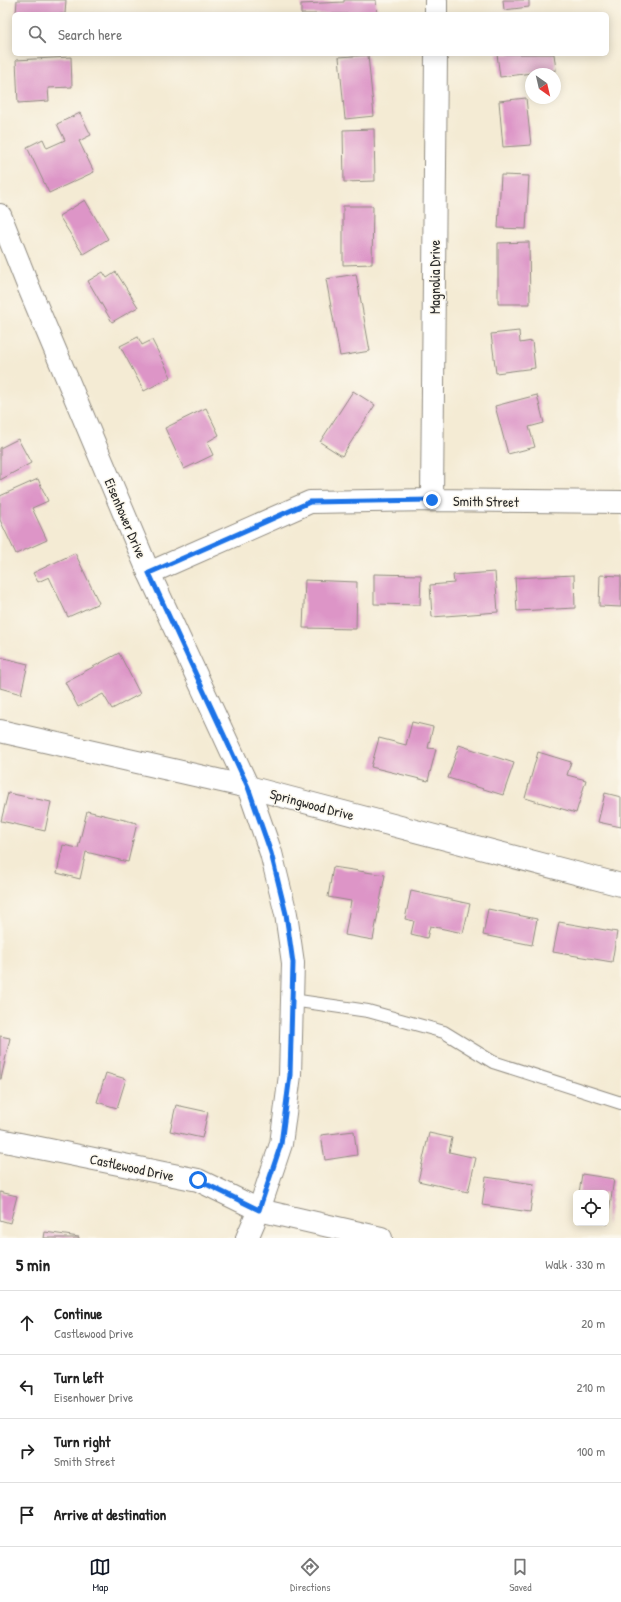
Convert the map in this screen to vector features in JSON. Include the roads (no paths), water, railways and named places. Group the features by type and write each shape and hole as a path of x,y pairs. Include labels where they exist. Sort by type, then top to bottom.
{"street":[{"path":"436,0 436,12"},
{"name":"Magnolia Drive","path":"432,500 436,56"},
{"name":"Eisenhower Drive","path":"0,215 32,296 149,573 248,787 271,853 286,914 293,963 290,1075 281,1144 259,1210 247,1238"},
{"name":"Smith Street","path":"149,573 310,502 432,500 621,502"},
{"name":"Springwood Drive","path":"0,731 248,787 621,885"},
{"name":"Castlewood Drive","path":"0,1140 198,1180 259,1210 381,1238"}],"lane":[{"path":"292,1000 368,1011 444,1032 493,1062 621,1102"}]}
